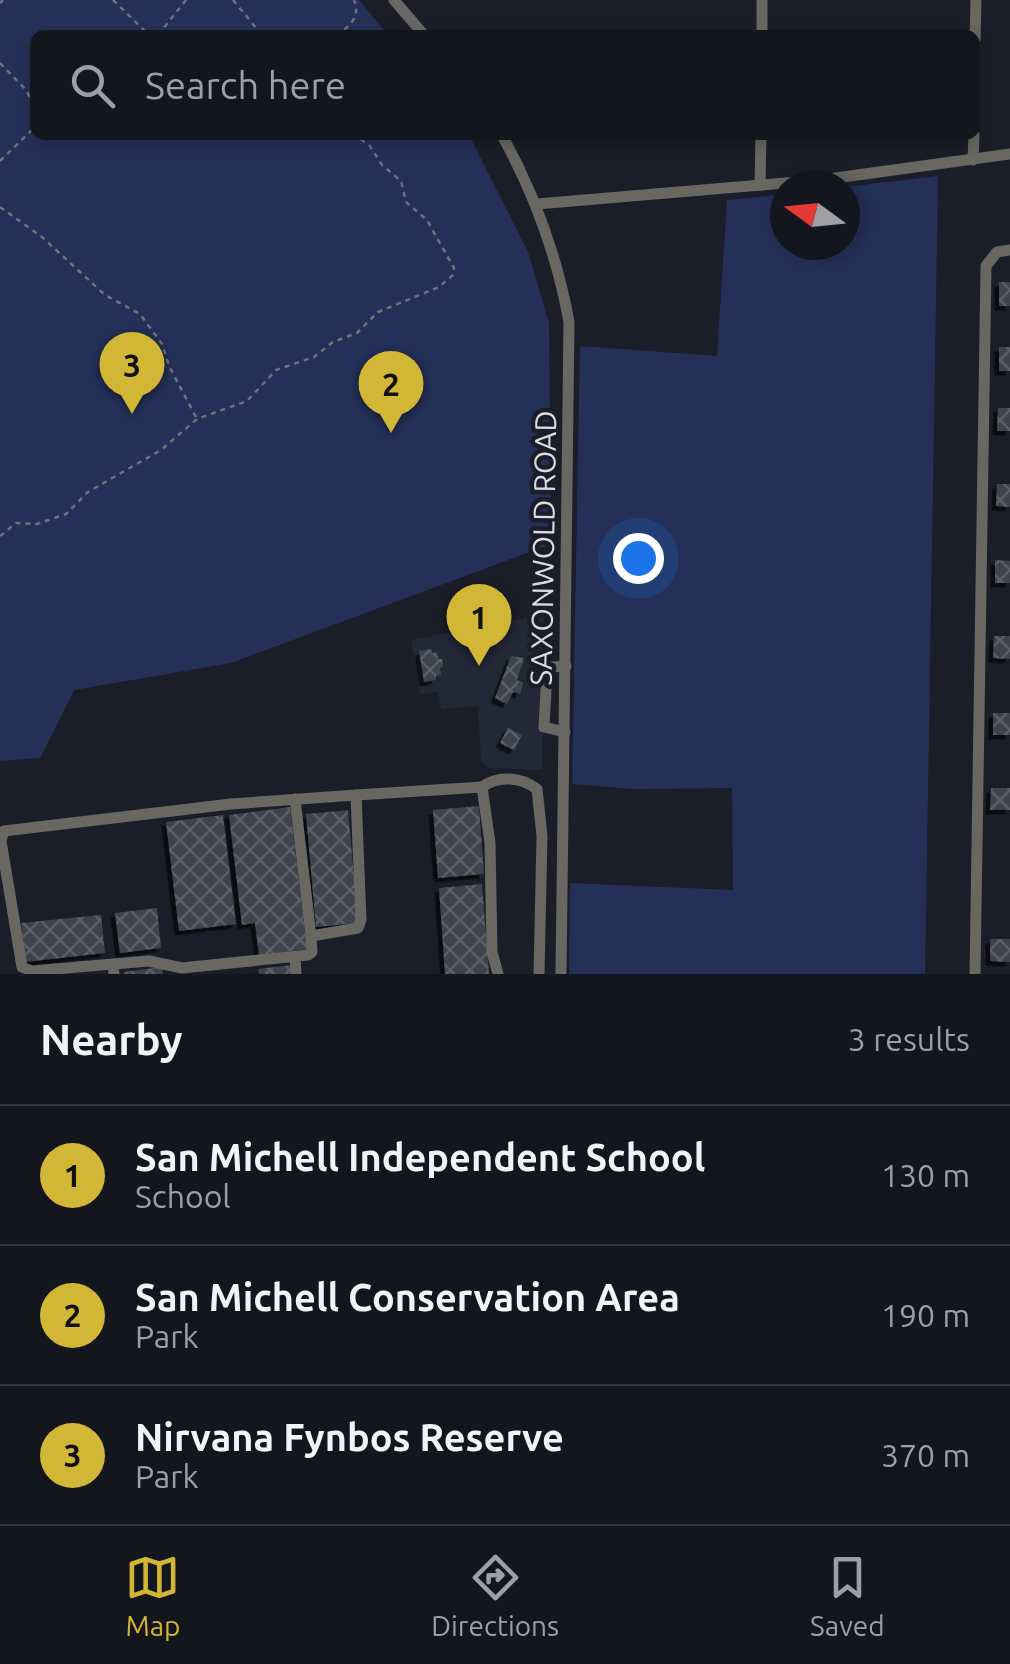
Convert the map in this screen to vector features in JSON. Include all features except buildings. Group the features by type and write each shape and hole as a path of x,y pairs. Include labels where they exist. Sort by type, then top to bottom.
{"street":[{"path":"394,0 420,30"},
{"path":"762,0 762,30"},
{"path":"975,30 976,0"},
{"name":"SAXONWOLD ROAD","path":"505,140 537,204 553,250 569,322 561,974"},
{"path":"760,185 761,140"},
{"path":"973,160 974,140"},
{"path":"537,204 760,185 1010,154"},
{"path":"974,974 986,266 996,252 1010,250"},
{"path":"565,732 544,727 547,672 552,667 566,666"},
{"path":"295,799 312,952 182,968 158,962 113,969 32,971 22,967 0,842 4,831 92,818 295,799 482,787 492,780 513,780 537,789 542,836 539,974"},
{"path":"482,787 490,843 492,952 498,974"},
{"path":"311,936 355,930 360,925 356,795"},
{"path":"295,957 296,974"}],"path":[{"path":"113,0 144,30"},
{"path":"162,30 186,0"},
{"path":"233,0 258,30"},
{"path":"342,30 357,14 354,0"},
{"path":"0,63 30,100"},
{"path":"0,161 30,131"},
{"path":"0,536 16,523 36,524 66,514 88,492 161,450 197,420 248,401 276,370 314,358 333,342 357,333 378,312 428,293 453,275 448,254 426,220 406,202 401,181 382,166 362,140"},
{"path":"0,207 42,236 105,296 140,314 162,344 197,420"}],"shaded area":[{"path":"0,0 359,0 384,30 30,30 30,140 472,140 528,252 549,323 551,544 231,663 74,690 40,758 0,761"},
{"path":"938,176 925,974 569,974 570,883 733,890 732,788 634,789 572,784 580,346 717,356 727,200 770,196 770,260 860,260 860,185"},
{"path":"544,614 542,770 488,768 481,761 478,706 441,709 438,692 420,694 411,640"}],"place":[{"name":"Nirvana Fynbos Reserve","path":"132,414"},
{"name":"San Michell Conservation Area","path":"391,433"},
{"name":"San Michell Independent School","path":"479,666"}]}
